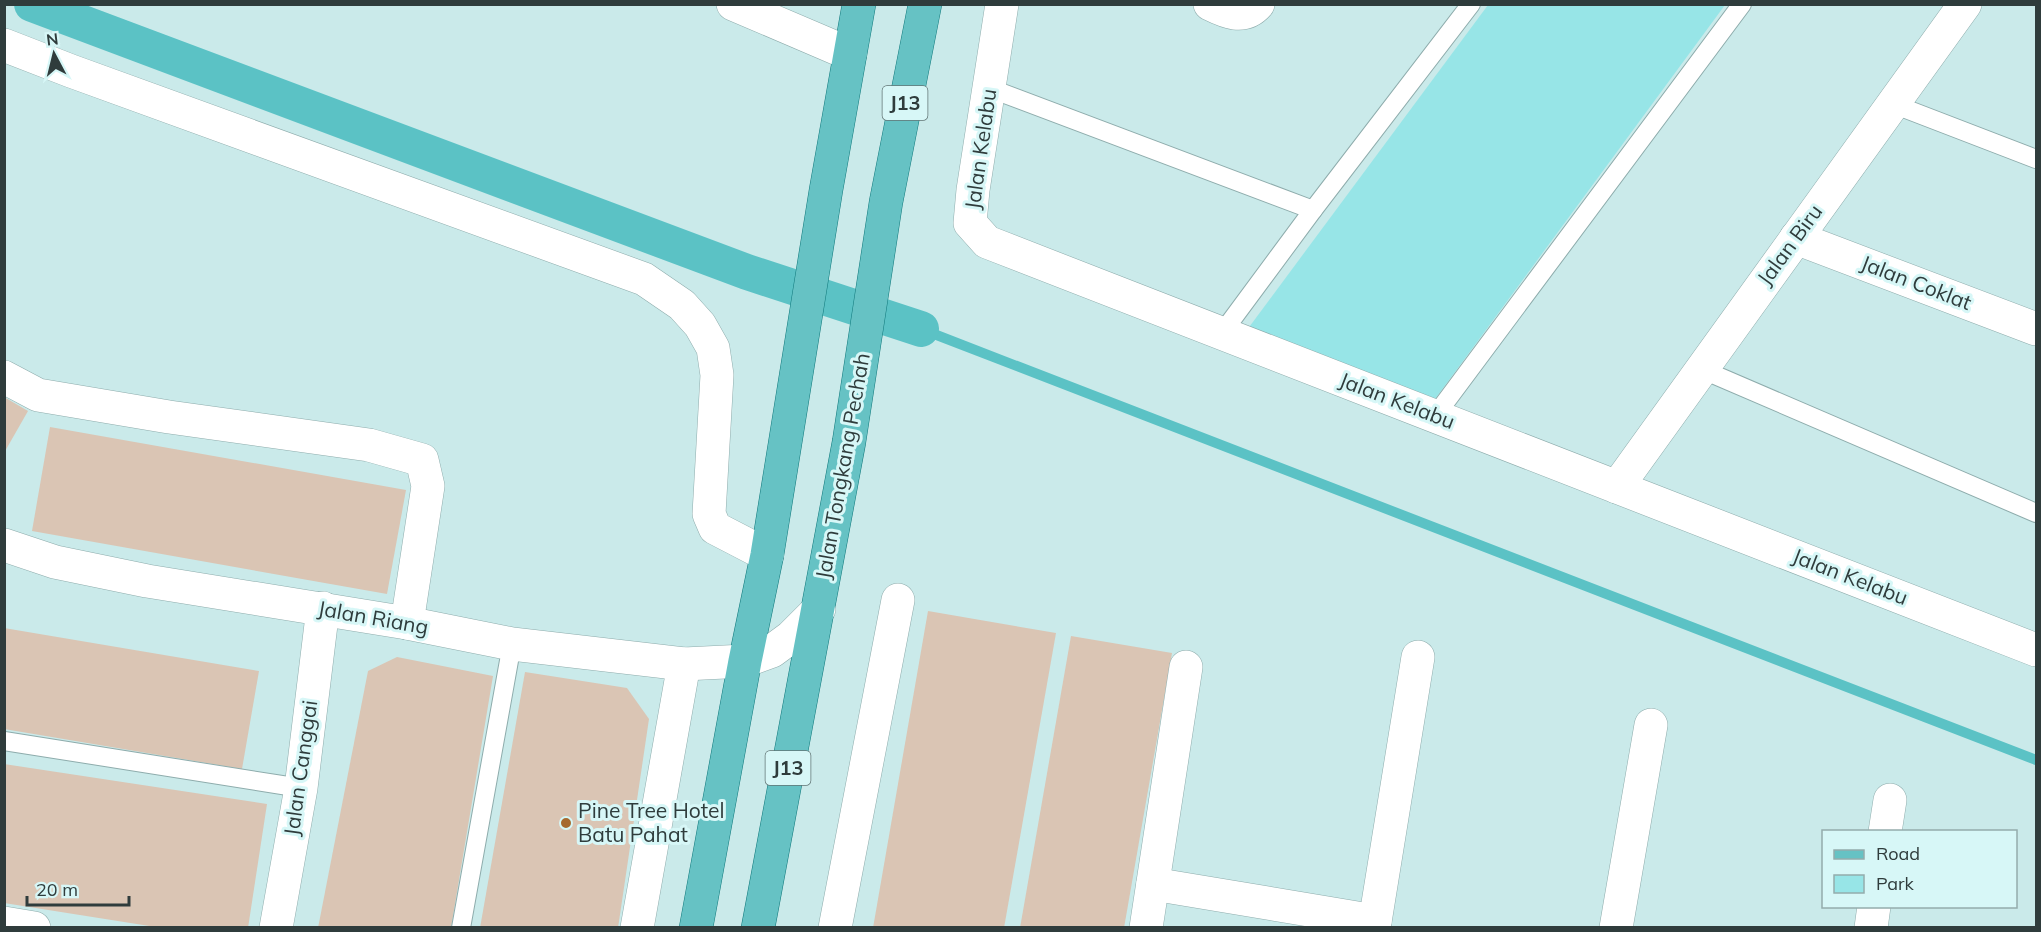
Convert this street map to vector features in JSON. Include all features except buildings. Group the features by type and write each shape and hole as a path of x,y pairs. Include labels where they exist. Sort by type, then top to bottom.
{"main road":[{"path":"696,927 767,555 826,190 859,4"},
{"name":"Jalan Tongkang Pechah","path":"758,927 849,442 886,202 929,5"}],"street":[{"path":"734,4 775,13 849,54"},
{"name":"Jalan Kelabu","path":"1002,4 973,190 970,223 987,242 2037,650"},
{"path":"1210,4 1225,12 1241,14 1256,8 1258,4"},
{"name":"Jalan Biru","path":"1617,487 1965,4"},
{"path":"4,45 644,279 682,305 700,325 713,348 717,375 709,514 715,528 767,555"},
{"name":"Jalan Coklat","path":"1796,238 2037,329"},
{"path":"4,377 38,395 169,417 369,445 422,460 428,486 407,622"},
{"name":"Jalan Riang","path":"4,545 55,562 147,581 407,622 512,644 684,664 745,661 772,651 791,637 819,609"},
{"path":"835,927 898,600"},
{"name":"Jalan Canggai","path":"276,927 301,788 323,608"},
{"path":"1153,884 1375,924 1418,657"},
{"path":"637,927 684,664"},
{"path":"1146,927 1186,667"},
{"path":"1616,927 1650,725"},
{"path":"1885,830 1890,800"},
{"path":"1871,927 1874,908"},
{"path":"4,923 34,927"}],"lane":[{"path":"1222,333 1313,210 1472,4"},
{"path":"1435,416 1742,4"},
{"path":"989,88 1313,210"},
{"path":"1893,104 2037,159"},
{"path":"1701,369 2037,513"},
{"path":"461,927 512,644"},
{"path":"4,741 301,788"}],"green space":[{"path":"1488,5 1725,5 1427,410 1241,338"}],"waterway":[{"path":"32,4 747,272 921,329"},
{"path":"921,329 2036,760"}],"place":[{"name":"Pine Tree Hotel Batu Pahat","path":"566,823"}]}
